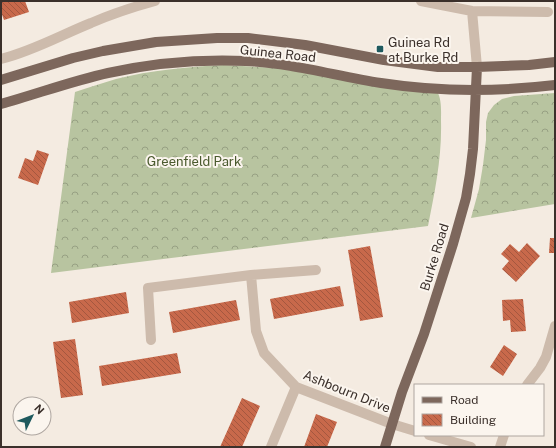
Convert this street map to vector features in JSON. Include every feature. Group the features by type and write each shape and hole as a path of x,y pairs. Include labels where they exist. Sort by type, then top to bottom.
{"main road":[{"name":"Guinea Road","path":"1,80 103,50 156,42 217,38 248,38 305,45 384,60 438,67 529,65 555,62"},
{"name":"Guinea Road","path":"1,104 79,80 121,70 159,64 217,61 271,63 301,67 380,83 436,90 531,88 555,85"},
{"name":"Burke Road","path":"385,447 402,392 424,334 466,198 473,149 477,67"}],"street":[{"path":"1,60 31,50 129,8 155,1"},
{"path":"422,1 472,11 548,12"},
{"path":"472,11 477,67"},
{"path":"152,340 148,288 251,275 316,270"},
{"name":"Ashbourn Drive","path":"251,275 256,331 264,353 296,387 392,424 414,431"},
{"path":"528,384 546,357 555,326"},
{"path":"271,447 296,387"},
{"path":"432,436 471,447"},
{"path":"500,447 504,436"}],"green space":[{"name":"Greenfield Park","path":"223,65 277,68 437,91 441,106 441,134 439,161 428,226 51,273 75,92 116,79 142,73"},
{"path":"555,93 555,204 471,218 479,189 483,165 488,113 494,105 502,99 514,96"}],"building":[{"path":"25,1 29,12 4,20 1,12 1,2"},
{"path":"37,150 49,154 38,185 18,178 25,158 33,161"},
{"path":"550,238 555,238 555,253 549,253"},
{"path":"527,243 540,256 516,282 502,269 509,261 501,254 510,244 519,252"},
{"path":"370,246 383,317 360,321 348,250"},
{"path":"340,286 344,306 274,319 270,299"},
{"path":"126,292 129,313 72,323 69,302"},
{"path":"523,299 526,331 511,332 510,320 503,321 502,300"},
{"path":"236,300 240,320 173,333 169,312"},
{"path":"75,339 83,395 61,398 53,342"},
{"path":"504,345 517,354 503,376 490,367"},
{"path":"177,353 181,373 102,386 99,366"},
{"path":"242,398 260,406 242,447 220,447"},
{"path":"316,414 337,422 327,447 304,447"}],"place":[{"name":"Guinea Rd at Burke Rd","path":"380,49"}]}
